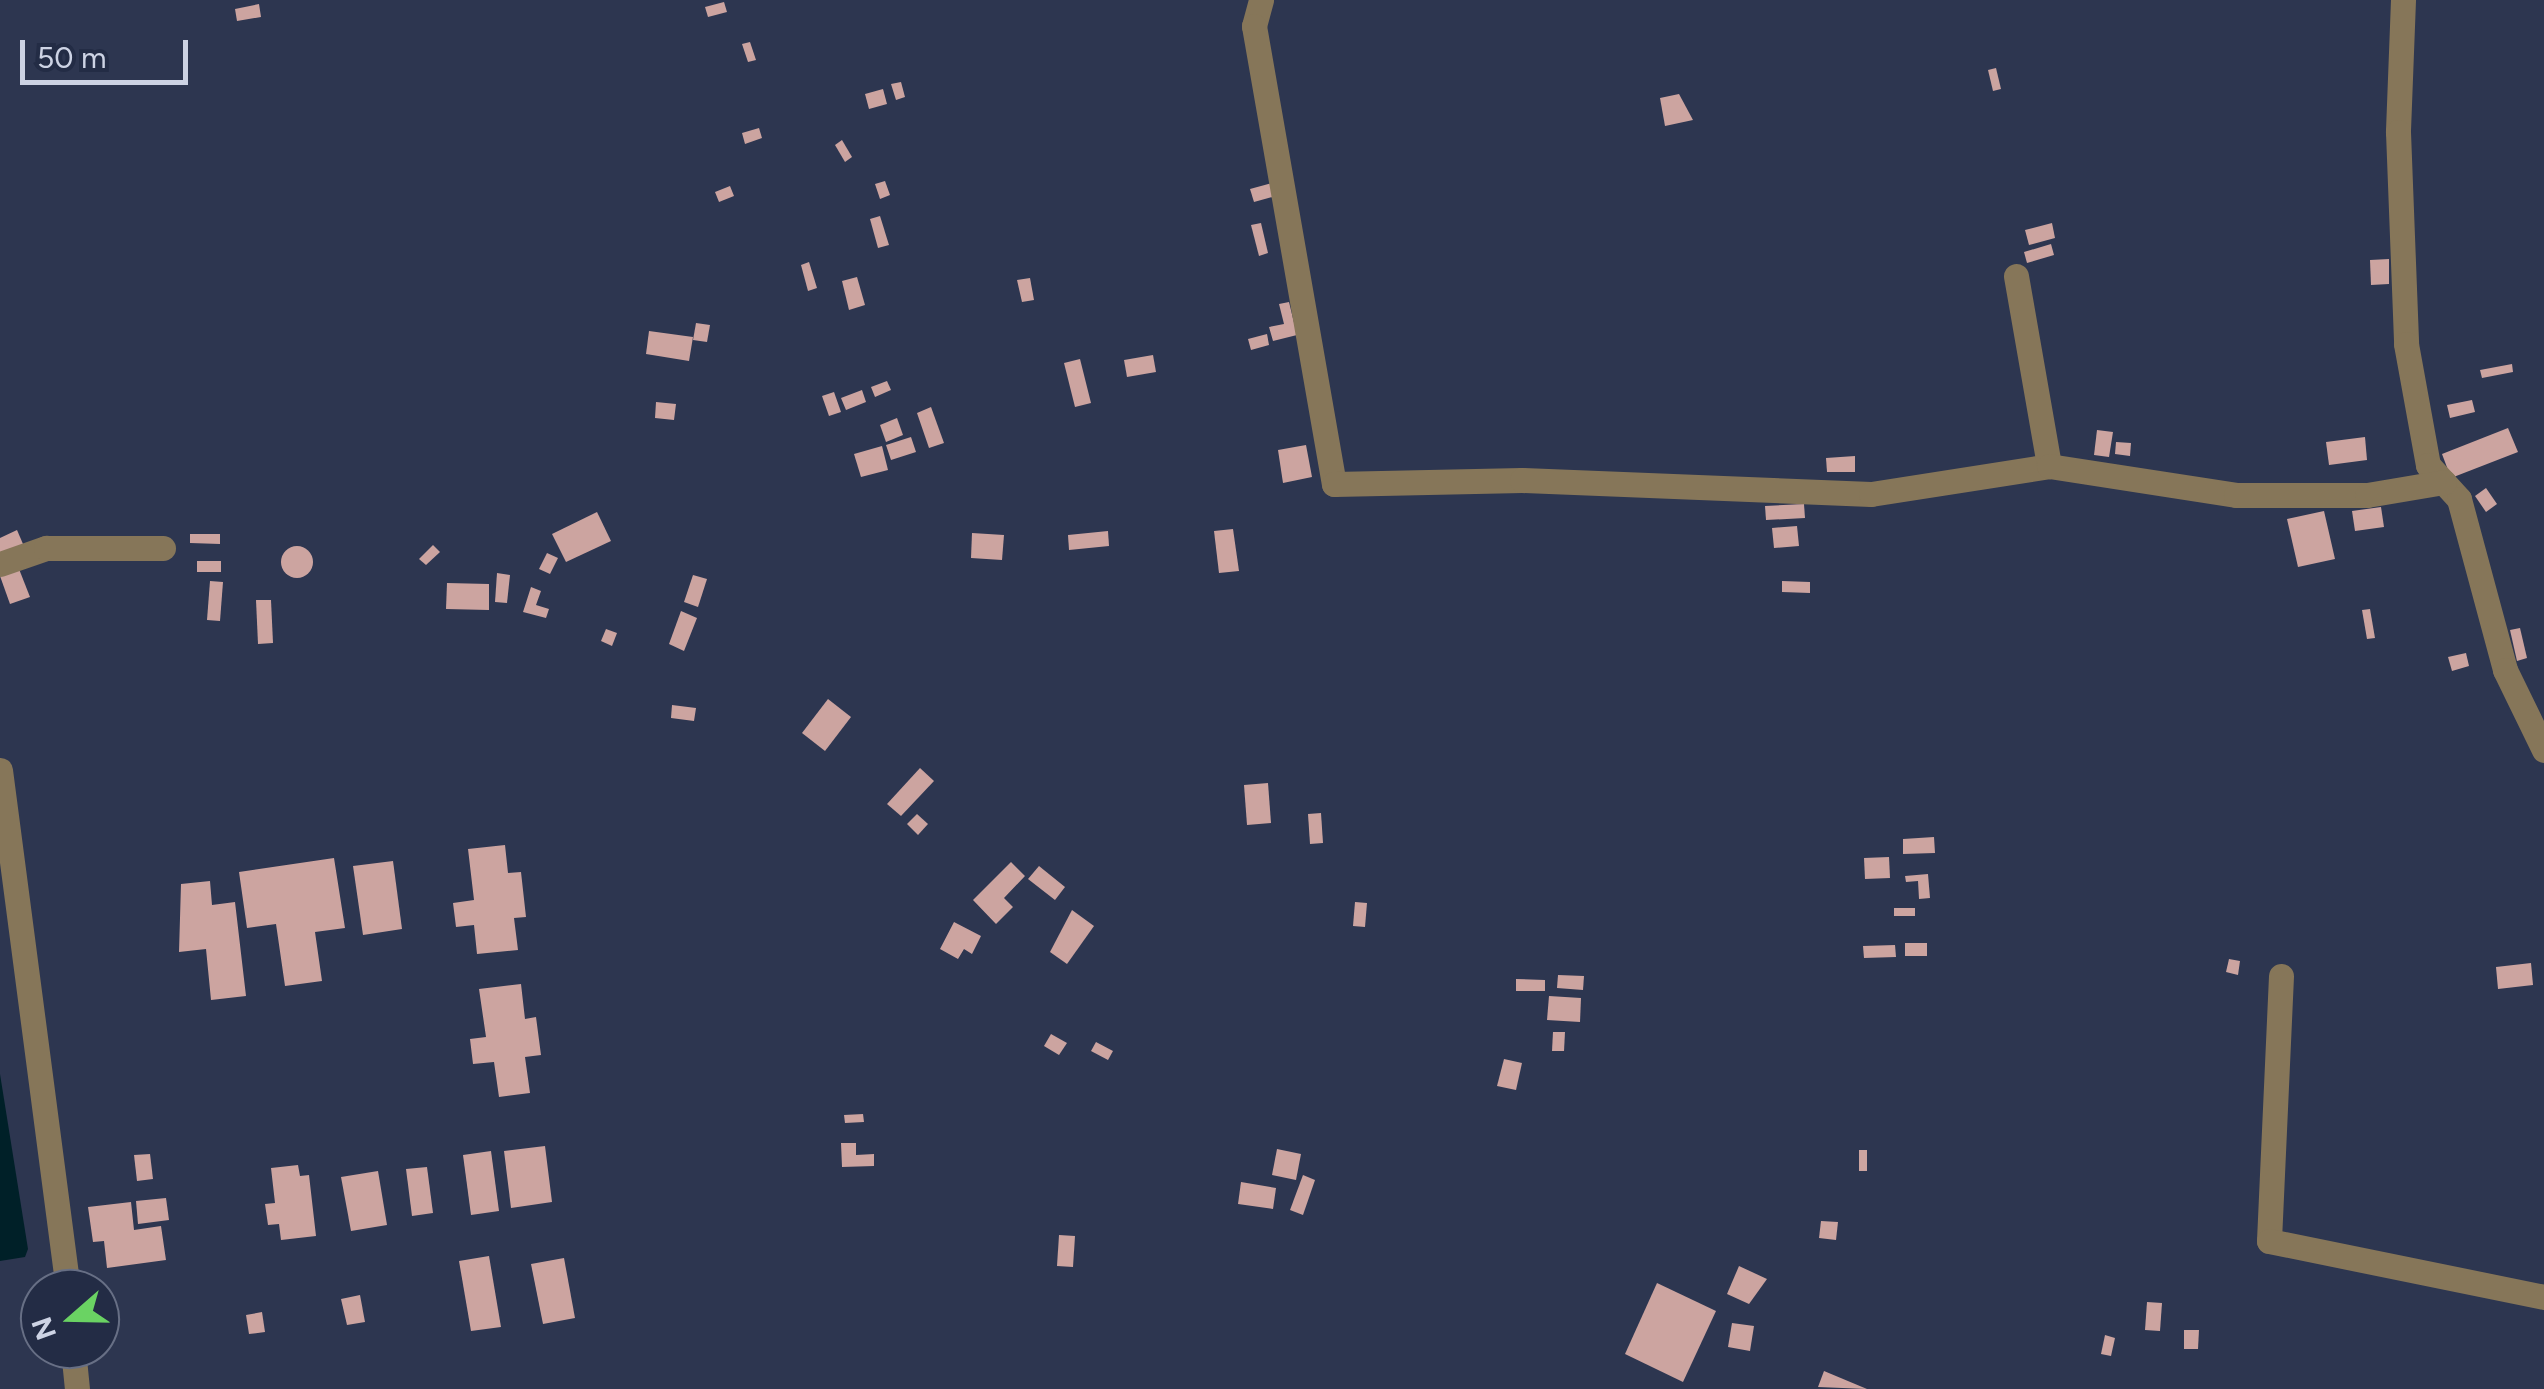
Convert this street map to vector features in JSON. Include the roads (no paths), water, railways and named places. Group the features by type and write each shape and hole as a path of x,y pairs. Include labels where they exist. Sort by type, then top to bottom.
{"street":[{"path":"1261,0 1254,26 1334,484 1522,480 1872,494 2048,466 2236,495 2367,495 2444,482"},
{"path":"2403,0 2398,132 2406,344 2428,466 2458,499 2505,670 2544,750"},
{"path":"2016,276 2048,466"},
{"path":"0,564 46,548 162,548"},
{"path":"0,770 65,1269"},
{"path":"2281,976 2269,1240 2544,1297"}],"water":[{"path":"0,1074 28,1249 25,1257 0,1261"}]}
